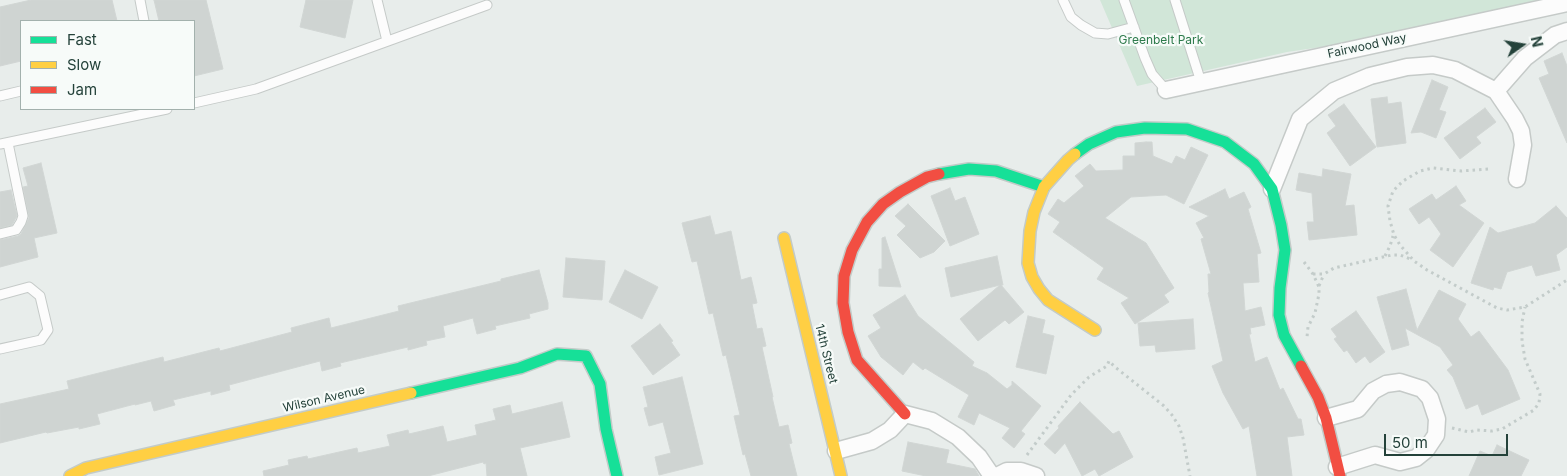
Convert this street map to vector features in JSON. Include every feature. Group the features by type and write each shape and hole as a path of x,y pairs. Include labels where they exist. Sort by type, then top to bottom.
{"street":[{"name":"Fairwood Way","path":"1166,90 1567,3"},
{"path":"1496,91 1525,58 1555,35 1567,31"},
{"path":"1272,189 1300,120 1334,91 1370,76 1407,67 1433,65 1455,70 1496,91 1515,118 1521,132 1523,145 1516,179"},
{"path":"1095,330 1048,300 1032,277 1028,263 1030,231 1034,212 1044,187 1068,160 1089,144 1116,132 1145,128 1187,129 1225,142 1254,164 1272,189 1285,250 1279,314 1284,335 1318,397 1326,418 1338,471 1375,455 1400,462 1416,458 1426,450 1436,435 1437,419 1430,398 1422,389 1400,382 1386,384 1373,391 1358,410 1326,418"},
{"path":"992,476 979,457 958,437 932,421 905,414 857,360 848,332 843,303 844,276 852,250 867,222 883,204 927,177 969,169 996,170 1044,187"},
{"name":"14th Street","path":"784,238 841,476"},
{"name":"Wilson Avenue","path":"70,476 520,368 557,354 586,356 600,384 606,429 617,476"},
{"path":"836,452 872,441 890,430 905,414"},
{"path":"997,476 1007,471 1022,471 1036,476"}],"lane":[{"path":"140,0 144,20"},
{"path":"377,0 387,41"},
{"path":"1063,0 1071,17 1081,26 1095,33 1108,34 1134,27"},
{"path":"1124,0 1152,74 1166,90"},
{"path":"1175,0 1201,82"},
{"path":"195,103 256,89 487,5"},
{"path":"0,96 20,91"},
{"path":"0,234 16,230 23,216 4,144 162,110"},
{"path":"0,294 29,288 40,296 48,330 41,340 0,349"}],"path":[{"path":"1414,261 1394,235 1388,206 1393,192 1403,181 1420,171 1433,168 1461,171 1488,169"},
{"path":"1384,256 1394,235"},
{"path":"1313,274 1324,274 1334,268 1384,256 1400,255 1497,308 1508,310 1526,307 1567,280"},
{"path":"1303,261 1309,267 1319,287"},
{"path":"1308,344 1308,327 1318,304 1319,287 1324,274"},
{"path":"1448,427 1468,432 1502,429 1534,410 1540,404 1540,394 1525,359 1522,341 1522,322 1526,307"},
{"path":"1027,455 1071,395 1089,377 1108,366 1109,361 1164,406 1172,415 1179,426 1183,438 1190,476"}],"green space":[{"name":"Greenbelt Park","path":"1100,0 1542,0 1328,46 1287,52 1137,86"}],"building":[{"path":"31,0 112,0 117,20 20,20 20,61 0,66 0,7"},
{"path":"154,0 206,0 223,69 195,76 195,20 159,20"},
{"path":"306,0 353,0 345,38 300,27"},
{"path":"1562,53 1567,66 1567,143 1539,78 1549,74 1544,61"},
{"path":"1432,80 1448,87 1439,110 1446,112 1436,138 1421,132 1411,133"},
{"path":"1387,97 1388,104 1401,102 1406,143 1377,147 1371,99"},
{"path":"1344,104 1376,147 1350,166 1327,133 1336,126 1328,115"},
{"path":"1485,108 1496,122 1476,137 1481,143 1460,159 1444,138"},
{"path":"1152,142 1153,156 1172,164 1176,156 1185,160 1191,147 1208,155 1184,204 1166,195 1131,197 1105,218 1146,243 1174,288 1164,295 1169,302 1135,324 1121,303 1129,298 1097,279 1104,268 1053,232 1060,222 1048,214 1058,199 1064,203 1084,186 1075,176 1090,164 1096,171 1123,170 1123,156 1135,156 1135,143"},
{"path":"41,163 57,233 34,238 38,257 0,267 0,240 21,234 29,218 23,187 28,186 23,168"},
{"path":"1323,169 1351,174 1345,206 1354,205 1357,235 1309,240 1307,222 1314,222 1312,193 1296,190 1299,173 1322,177"},
{"path":"1456,186 1466,201 1459,205 1484,223 1453,267 1430,250 1441,234 1429,217 1419,224 1409,209 1432,194 1436,200"},
{"path":"950,188 955,201 965,197 979,234 950,246 931,196"},
{"path":"1225,189 1229,199 1244,192 1251,207 1248,209 1261,253 1257,254 1259,282 1243,283 1245,311 1261,307 1265,325 1250,328 1251,334 1249,334 1255,362 1267,357 1280,390 1283,388 1298,419 1301,419 1304,435 1287,437 1292,476 1257,476 1249,426 1243,429 1223,393 1212,366 1223,361 1208,293 1208,274 1211,274 1201,239 1204,238 1196,223 1209,216 1189,207"},
{"path":"11,190 17,216 12,225 0,228 0,192"},
{"path":"908,204 945,241 934,252 920,258 897,235 906,226 895,216"},
{"path":"1556,206 1567,218 1567,247 1556,255 1560,270 1536,276 1532,265 1507,272 1501,289 1494,287 1493,290 1471,283 1490,227 1498,233 1535,223"},
{"path":"710,216 715,235 731,231 741,280 751,277 757,303 752,304 757,329 762,328 766,346 762,347 772,397 779,427 788,425 792,443 789,444 797,476 751,476 745,454 743,455 734,416 740,415 726,355 723,356 713,313 709,314 697,261 692,262 682,223"},
{"path":"885,237 901,287 879,286 879,269 882,269 882,238"},
{"path":"997,256 1003,285 1001,285 1024,312 1009,324 1005,320 978,341 960,319 1000,285 951,297 945,268"},
{"path":"566,258 605,261 602,300 563,297"},
{"path":"539,270 548,309 529,314 530,318 495,326 496,329 477,334 473,318 443,326 445,337 426,341 427,345 408,350 408,347 340,363 341,366 322,371 320,361 229,385 230,390 211,395 211,391 173,400 175,405 154,411 151,401 135,404 97,414 100,424 79,429 79,427 46,432 0,443 0,404 69,389 67,381 163,357 164,362 219,348 220,351 292,332 291,328 329,318 331,328 399,311 398,306"},
{"path":"625,270 658,287 642,319 609,302"},
{"path":"1406,289 1417,330 1439,290 1466,304 1458,319 1471,337 1479,331 1508,370 1520,399 1482,415 1478,404 1466,409 1453,377 1447,370 1453,365 1440,347 1405,328 1409,345 1392,350 1377,297"},
{"path":"905,295 918,316 974,362 972,366 987,373 1007,389 1012,385 1012,381 1041,406 1021,431 1025,434 1014,448 1002,438 1010,428 979,413 974,425 958,417 969,395 925,368 923,370 913,362 903,375 881,357 868,336 881,328 873,315"},
{"path":"1356,311 1385,352 1370,363 1365,356 1356,363 1347,350 1344,352 1334,339 1337,337 1331,329"},
{"path":"1028,316 1045,320 1042,333 1054,336 1046,374 1016,367"},
{"path":"1193,319 1195,349 1156,352 1155,345 1140,346 1138,323"},
{"path":"660,324 673,341 671,342 680,355 653,375 631,346"},
{"path":"682,377 703,464 659,475 655,457 671,453 663,422 649,426 644,408 648,407 643,387"},
{"path":"562,402 570,437 520,448 527,476 487,476 486,463 484,464 483,462 428,476 264,476 263,471 289,465 288,460 307,456 308,459 357,448 358,453 390,446 387,435 408,430 409,434 443,426 447,442 477,435 475,425 496,420 493,409 510,405 512,414"},
{"path":"1080,402 1113,434 1119,431 1133,457 1099,476 1095,469 1082,476 1065,443 1055,454 1044,444"},
{"path":"908,442 949,450 946,463 975,469 979,476 926,476 902,471"},
{"path":"1497,445 1529,460 1521,476 1469,476 1480,451 1492,456"}],"traffic: fast":[{"path":"1075,154 1089,144 1116,132 1145,128 1187,129 1225,142 1254,164 1272,189 1281,225 1285,250 1279,315 1284,335 1301,366"},
{"path":"939,174 969,169 996,171 1044,187"},
{"path":"411,393 520,368 557,354 586,356 600,384 606,429 617,476"}],"traffic: slow":[{"path":"1075,154 1044,187 1034,212 1030,231 1028,263 1032,277 1048,300 1095,330"},
{"path":"784,238 841,476"},
{"path":"70,476 86,468 411,393"}],"traffic: jam":[{"path":"905,414 857,360 848,332 843,303 844,276 852,250 867,222 883,204 927,177 939,174"},
{"path":"1301,366 1318,397 1326,418 1340,476"}]}
